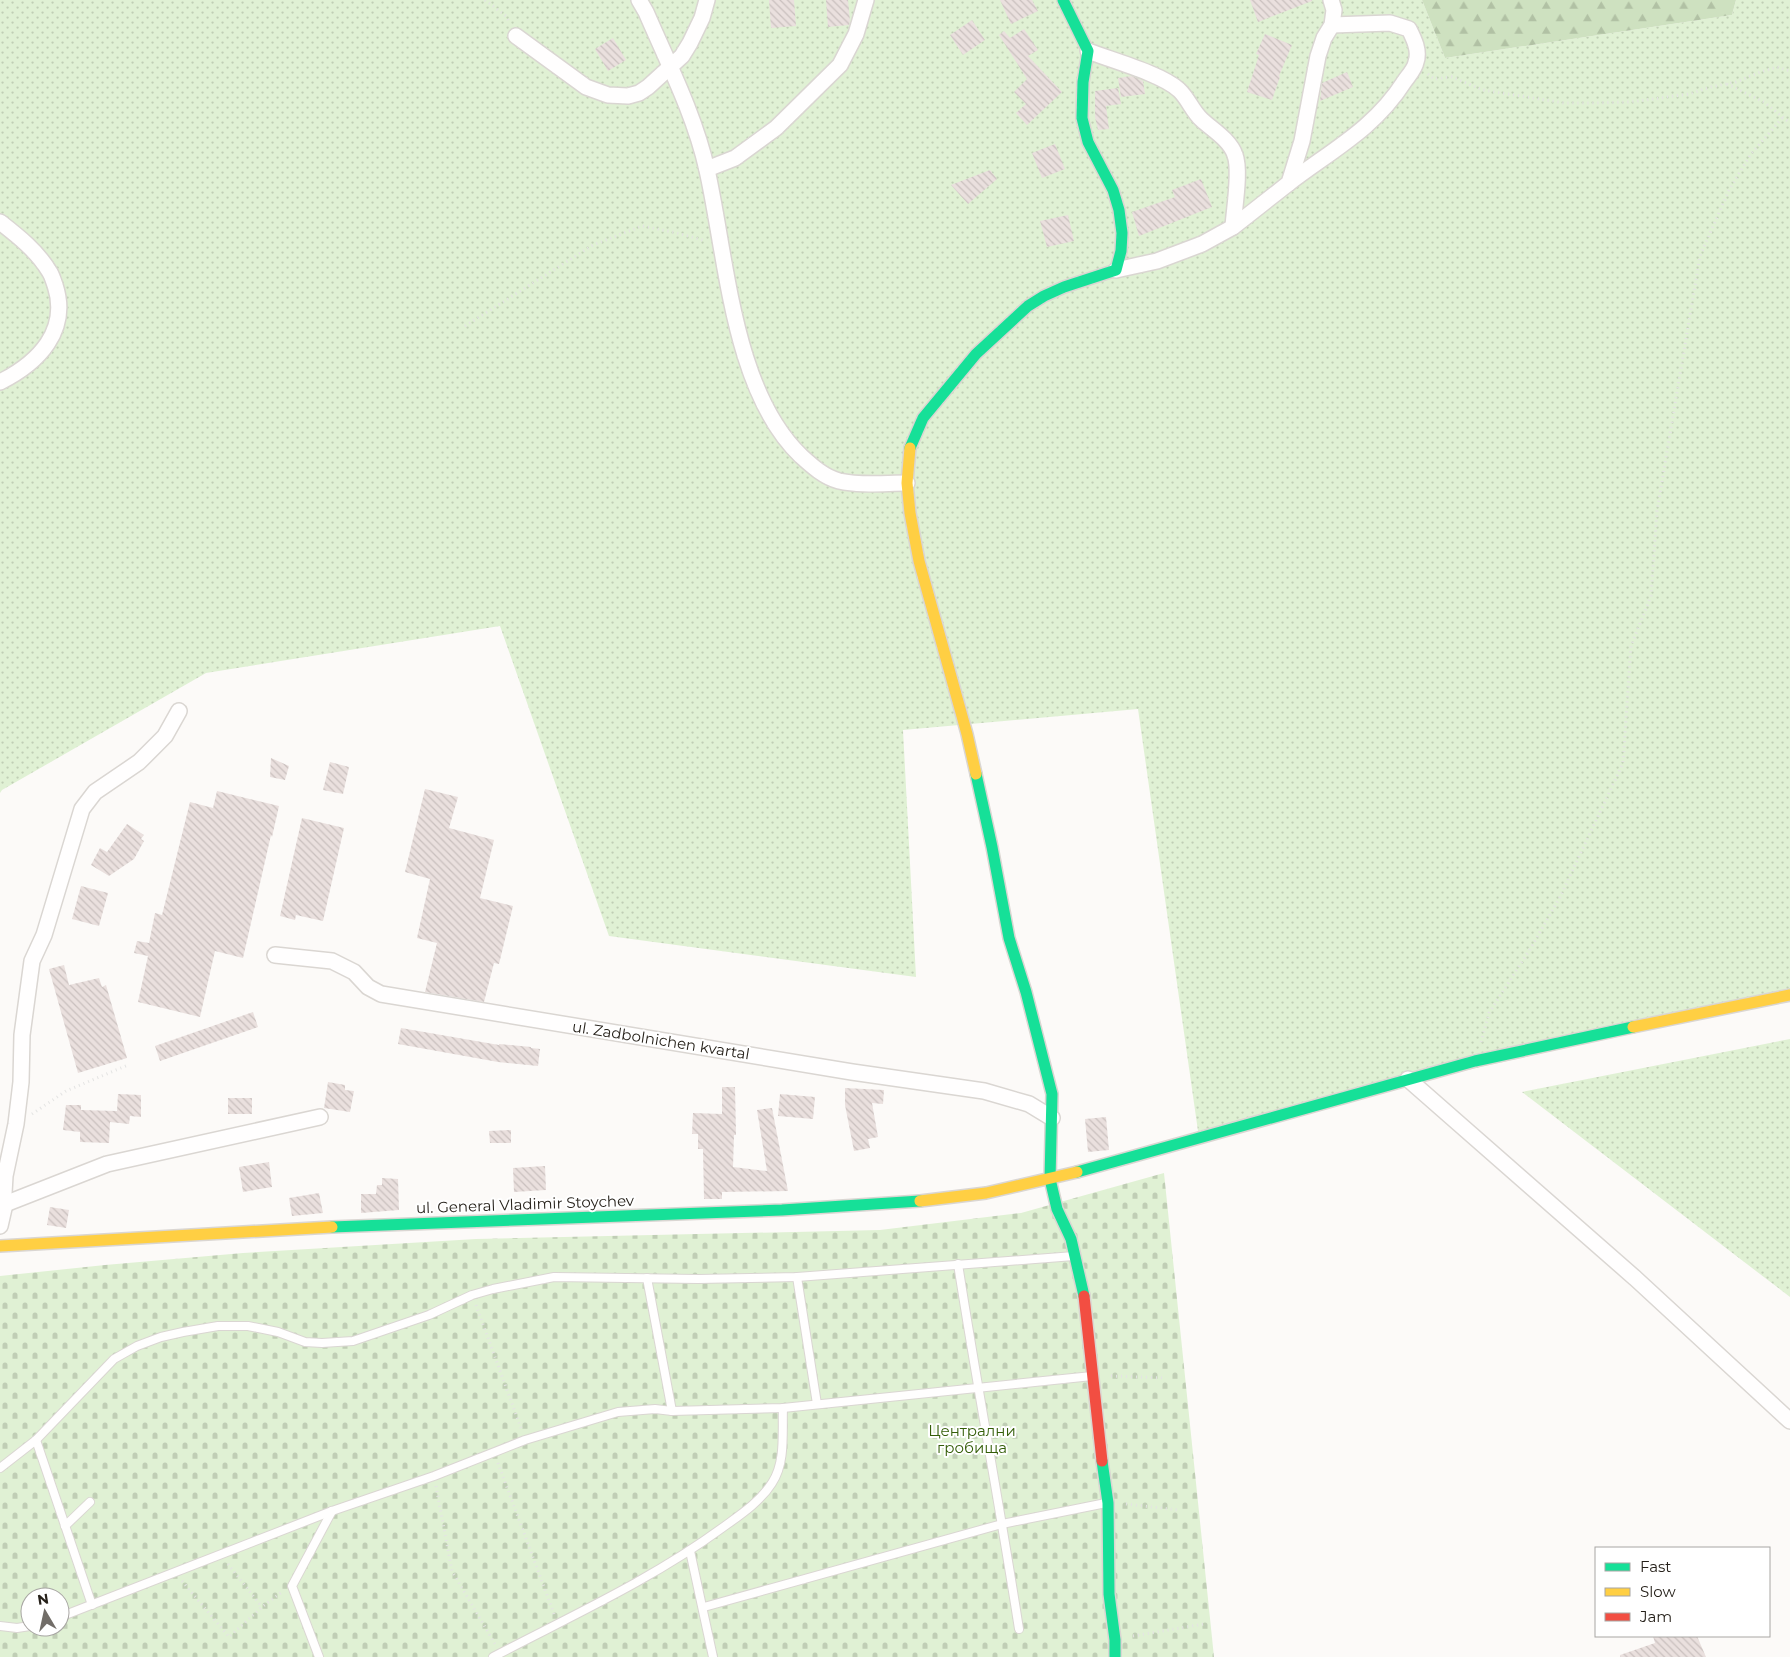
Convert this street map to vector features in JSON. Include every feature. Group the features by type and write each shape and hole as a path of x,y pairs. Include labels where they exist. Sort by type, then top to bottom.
{"street":[{"path":"639,0 646,12 693,123 707,169 740,334 754,381 770,417 791,446 815,469 838,480 862,484 907,482"},
{"path":"516,36 586,87 608,95 628,96 639,93 648,87 682,56 702,18 706,0"},
{"path":"707,169 735,158 776,128 840,65 856,34 866,0"},
{"path":"1063,0 1088,51 1083,82 1082,118 1088,142 1113,190 1119,210 1122,242 1116,270"},
{"path":"1289,183 1302,140 1318,56 1324,38 1332,24 1334,10 1332,0"},
{"path":"1115,1657 1115,1640 1109,1594 1108,1503 1100,1447 1084,1293 1071,1239 1057,1209 1050,1180 1052,1094 1026,992 1009,938 992,847 967,734 920,561 910,513 907,482 910,448 923,418 976,354 1028,306 1064,287 1116,270 1157,261 1202,244 1233,227 1289,183 1358,134 1392,101 1416,63 1417,51 1414,38 1409,29 1390,23 1332,24"},
{"path":"1088,51 1167,81 1179,90 1190,103 1197,116 1229,143 1236,156 1237,173 1233,227"},
{"path":"0,222 35,252 50,272 59,297 58,318 47,345 26,367 0,382"},
{"path":"0,1226 5,1204 5,1176 16,1124 21,1082 22,1035 32,961 44,935 82,810 95,792 139,762 165,736 179,711"},
{"name":"ul. Zadbolnichen kvartal","path":"275,955 332,961 354,972 368,987 381,994 842,1070 984,1090 1029,1104 1052,1118"},
{"name":"ul. General Vladimir Stoychev","path":"0,1246 320,1227 762,1210 904,1202 986,1193 1050,1180 1475,1061 1790,996"},
{"path":"1408,1079 1635,1278 1790,1421"},
{"path":"5,1204 107,1164 320,1117"}],"lane":[{"path":"0,1468 36,1440 114,1359 137,1346 161,1337 218,1326 248,1326 278,1332 305,1342 353,1341 429,1314 472,1295 554,1277 797,1277 1076,1256"},
{"path":"958,1264 1018,1630"},
{"path":"797,1277 816,1404"},
{"path":"647,1278 672,1411"},
{"path":"70,1613 221,1556 332,1511 434,1476 525,1440 618,1412 655,1409 672,1411 783,1408 1093,1376"},
{"path":"502,1655 656,1572 690,1551 752,1506 772,1483 780,1466 783,1408"},
{"path":"36,1440 92,1605"},
{"path":"65,1526 90,1502"},
{"path":"704,1607 1002,1524 1108,1503"},
{"path":"319,1657 292,1586 332,1511"},
{"path":"690,1551 704,1607 713,1657"},
{"path":"0,1626 20,1628"}],"path":[{"path":"485,0 506,16 516,36"},
{"path":"1416,63 1434,79 1452,77 1483,90 1564,103 1631,102 1689,94 1778,67 1790,71"},
{"path":"1727,84 1764,102 1790,123"},
{"path":"1475,1061 1489,1013 1560,897 1622,763 1631,646 1651,596 1657,511 1700,256 1729,190 1751,154 1783,117"},
{"path":"465,326 593,245 642,226 677,233 721,246"},
{"path":"16,1124 66,1091 128,1065"},
{"path":"472,1295 525,1440"},
{"path":"1093,1376 1166,1378"},
{"path":"494,1452 558,1624"},
{"path":"434,1476 452,1571 502,1655"},
{"path":"1108,1503 1178,1510"},
{"path":"221,1556 262,1607"},
{"path":"175,1573 229,1638 262,1607 292,1586"},
{"path":"1115,1640 1204,1624"}],"green space":[{"path":"0,0 1422,0 1445,58 1732,15 1736,0 1790,0 1790,997 1198,1131 1138,709 903,730 916,977 609,936 500,626 206,673 2,790 0,793"},
{"path":"1422,0 1736,0 1732,15 1445,58"},
{"path":"1790,1039 1790,1297 1522,1092"},
{"name":"Централни гробища","path":"1164,1173 1214,1657 0,1657 0,1276 243,1253 476,1239 880,1230 1021,1213"}],"building":[{"path":"769,0 794,0 796,26 771,28"},
{"path":"826,0 848,0 849,25 828,27"},
{"path":"1000,0 1032,0 1038,11 1011,24"},
{"path":"1250,0 1312,0 1312,1 1258,22"},
{"path":"972,20 985,40 963,55 950,35"},
{"path":"1024,29 1038,50 1028,56 1062,92 1027,125 1016,113 1026,104 1014,92 1027,79 999,35 1004,31 1010,38"},
{"path":"1265,34 1292,45 1279,76 1272,100 1247,92 1259,55 1256,54"},
{"path":"613,38 626,60 608,71 595,49"},
{"path":"1347,72 1353,87 1320,101 1322,83"},
{"path":"1132,76 1143,81 1145,94 1121,97 1118,78"},
{"path":"1118,88 1121,104 1106,106 1109,129 1098,130 1095,117 1095,91"},
{"path":"1055,144 1065,169 1042,178 1032,153"},
{"path":"990,170 997,179 968,204 951,185"},
{"path":"1201,179 1212,207 1139,236 1132,212 1175,197 1172,190"},
{"path":"1068,215 1074,241 1047,247 1040,221"},
{"path":"271,758 289,766 285,780 270,777"},
{"path":"330,762 349,767 343,794 323,790"},
{"path":"425,789 458,797 449,828 494,840 480,898 513,906 499,964 494,963 484,1002 425,992 437,943 417,938 430,879 405,872"},
{"path":"217,791 279,806 243,958 215,951 200,1017 138,1002 148,956 134,953 137,941 149,943 155,913 162,915 190,802 213,808"},
{"path":"302,818 344,828 323,921 296,915 295,920 280,916"},
{"path":"127,824 144,835 141,839 144,841 134,859 109,876 91,865 100,848 107,852"},
{"path":"81,886 108,893 99,926 72,919"},
{"path":"64,965 69,985 99,978 102,987 106,985 127,1058 78,1073 49,969"},
{"path":"253,1012 258,1027 160,1061 155,1046"},
{"path":"401,1028 499,1045 540,1049 538,1066 498,1062 398,1044"},
{"path":"328,1082 345,1085 345,1090 354,1091 350,1112 324,1108"},
{"path":"722,1087 735,1087 736,1135 734,1135 733,1167 767,1171 757,1110 772,1108 788,1191 722,1192 722,1199 704,1199 703,1149 698,1149 698,1134 692,1134 693,1113 722,1114"},
{"path":"845,1088 884,1090 883,1104 872,1103 878,1137 868,1139 870,1148 854,1151 845,1105"},
{"path":"118,1094 141,1095 141,1117 130,1116 129,1124 110,1122 109,1143 80,1142 80,1132 63,1130 66,1105 81,1105 81,1110 117,1111"},
{"path":"780,1094 815,1097 813,1119 778,1116"},
{"path":"228,1098 252,1098 252,1114 228,1114"},
{"path":"1106,1117 1109,1150 1088,1152 1085,1119"},
{"path":"511,1130 511,1143 490,1143 489,1131"},
{"path":"269,1162 272,1187 243,1192 239,1167"},
{"path":"545,1166 546,1190 514,1192 513,1168"},
{"path":"382,1178 398,1179 399,1210 361,1213 361,1194 376,1194 377,1185 382,1185"},
{"path":"319,1193 323,1213 292,1216 289,1198"},
{"path":"50,1207 69,1210 66,1228 47,1225"},
{"path":"1653,1637 1697,1637 1706,1657 1620,1657 1620,1655 1655,1643"}],"traffic: fast":[{"path":"910,448 923,418 976,354 1028,306 1064,287 1116,270 1121,251 1122,233 1119,210 1113,190 1088,142 1082,118 1083,82 1088,51 1063,0"},
{"path":"976,774 1009,938 1026,992 1052,1094 1050,1179 1057,1209 1071,1239 1084,1296"},
{"path":"1077,1172 1475,1061 1633,1027"},
{"path":"332,1227 782,1210 920,1201"},
{"path":"1102,1461 1108,1503 1109,1594 1115,1640 1115,1657"}],"traffic: slow":[{"path":"910,448 907,483 910,513 919,561 967,734 976,774"},
{"path":"1633,1027 1790,995"},
{"path":"920,1201 986,1193 1077,1172"},
{"path":"0,1246 332,1227"}],"traffic: jam":[{"path":"1084,1296 1102,1461"}]}
